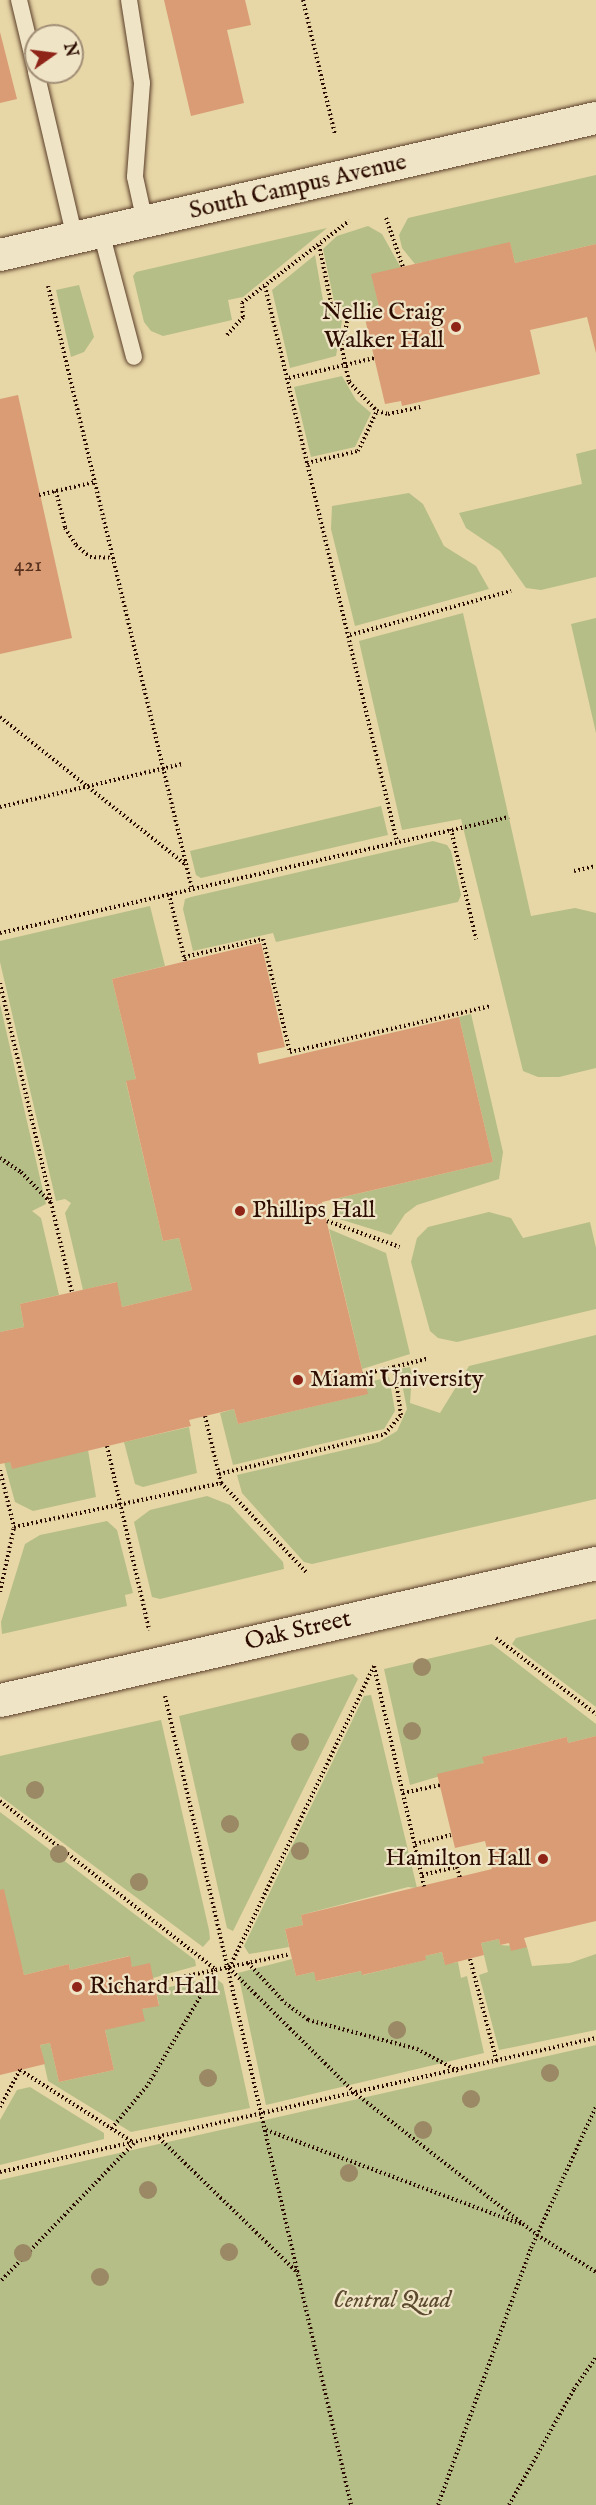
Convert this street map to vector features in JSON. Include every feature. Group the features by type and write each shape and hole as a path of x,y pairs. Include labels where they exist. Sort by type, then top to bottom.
{"street":[{"name":"South Campus Avenue","path":"0,255 596,118"},
{"name":"Oak Street","path":"0,1700 596,1563"}],"lane":[{"path":"19,0 25,24"},
{"path":"129,0 142,83 135,177 145,222"},
{"path":"40,84 88,235 134,357"}],"path":[{"path":"303,0 335,134"},
{"path":"386,218 403,267"},
{"path":"227,335 243,317 242,303 349,221"},
{"path":"319,245 331,303 348,317 343,336 343,365 358,395 377,411 388,414 420,407"},
{"path":"48,286 192,889"},
{"path":"265,286 289,378 397,842"},
{"path":"289,378 375,358"},
{"path":"307,463 358,451 377,411"},
{"path":"39,495 95,482"},
{"path":"56,491 65,528 76,545 90,557 113,558"},
{"path":"350,635 511,591"},
{"path":"0,717 187,865"},
{"path":"0,807 182,764"},
{"path":"0,933 509,817"},
{"path":"451,830 476,939"},
{"path":"574,871 596,866"},
{"path":"169,894 185,959 263,939 290,1052 369,1036 491,1006"},
{"path":"0,983 72,1292"},
{"path":"0,1158 21,1172 52,1205"},
{"path":"327,1221 400,1247"},
{"path":"363,1374 427,1359"},
{"path":"219,1474 385,1434 398,1421 402,1404 394,1367"},
{"path":"205,1416 221,1483 306,1572"},
{"path":"107,1446 351,2505"},
{"path":"0,1470 14,1527 0,1592"},
{"path":"14,1527 221,1483"},
{"path":"496,1638 596,1714"},
{"path":"229,1968 374,1666 424,1886"},
{"path":"403,1793 440,1785"},
{"path":"0,1801 216,1970"},
{"path":"415,1844 451,1835"},
{"path":"422,1875 457,1867 460,1878"},
{"path":"154,1983 290,1954"},
{"path":"470,1959 496,2063"},
{"path":"248,1963 285,2003 308,2020 417,2049 458,2071"},
{"path":"229,1968 356,2094 537,2235 596,2272"},
{"path":"111,2129 147,2086 216,1970"},
{"path":"0,2172 496,2063 596,2038"},
{"path":"0,2108 20,2070 134,2143"},
{"path":"438,2505 537,2235 596,2107"},
{"path":"266,2130 525,2226"},
{"path":"159,2138 298,2273"},
{"path":"0,2282 134,2143"},
{"path":"509,2505 574,2389 596,2358"}],"green space":[{"path":"596,175 596,244 515,263 510,243 415,264 402,248 399,235 408,218"},
{"path":"368,226 382,234 401,268 372,275 379,307 351,313 334,301 323,249 337,236"},
{"path":"327,228 243,297 228,300 232,320 163,336 151,331 144,322 133,276 136,272"},
{"path":"315,255 324,306 342,321 336,356 290,368 272,290"},
{"path":"79,285 94,337 84,352 71,357 56,290"},
{"path":"342,376 356,400 371,413 355,447 311,457 294,387"},
{"path":"596,449 596,577 541,590 526,588 500,551 466,528 459,513 582,484 576,454"},
{"path":"409,493 423,504 444,546 476,566 489,589 355,626 331,529 332,506"},
{"path":"463,613 531,916 575,908 596,913 596,1068 559,1077 538,1077 523,1071 461,819 402,830 359,641"},
{"path":"596,618 596,733 571,624"},
{"path":"381,806 388,835 201,878 196,875 190,851"},
{"path":"433,841 447,845 451,851 461,895 458,902 276,942 273,933 193,951 183,909 185,899"},
{"path":"150,906 165,966 112,979 136,1079 126,1082 163,1241 179,1238 192,1290 122,1307 116,1282 83,1290 65,1213 71,1203 65,1199 56,1201 0,962 0,941"},
{"path":"0,1004 46,1204 32,1211 41,1218 59,1295 20,1304 24,1327 0,1332"},
{"path":"471,1014 503,1152 499,1179 417,1205 405,1214 391,1235 336,1218 331,1200 493,1162 459,1017"},
{"path":"489,1212 511,1218 523,1238 590,1222 596,1248 596,1309 457,1342 438,1338 430,1331 411,1262 417,1238 428,1227"},
{"path":"329,1229 386,1253 410,1354 362,1369"},
{"path":"596,1335 596,1499 312,1564 304,1562 242,1493 237,1475 379,1442 397,1431 407,1409 399,1369 410,1367 412,1375 410,1403 440,1413 469,1366"},
{"path":"389,1377 395,1411 384,1429 233,1465 220,1413 234,1409 238,1424 367,1394 365,1383"},
{"path":"189,1427 197,1473 143,1487 135,1484 124,1442"},
{"path":"88,1450 96,1497 33,1511 15,1502 4,1462 10,1462 12,1468"},
{"path":"207,1496 230,1505 283,1562 284,1569 160,1599 152,1597 134,1522 150,1510"},
{"path":"107,1521 117,1530 133,1593 125,1595 127,1606 2,1634 1,1622 25,1544 40,1535"},
{"path":"596,1619 596,1707 512,1644 516,1638"},
{"path":"492,1644 596,1724 596,1736 568,1743 567,1737 483,1757 484,1763 410,1785 384,1669"},
{"path":"353,1674 358,1679 233,1931 227,1928 179,1716"},
{"path":"371,1695 417,1888 408,1887 301,1915 303,1925 285,1929 289,1947 249,1954 244,1946 364,1696"},
{"path":"161,1720 209,1930 210,1939 203,1947 0,1796 0,1756"},
{"path":"0,1812 195,1960 196,1966 153,1978 132,1967 129,1956 70,1970 69,1964 24,1975 0,1890"},
{"path":"499,1939 500,1945 527,1947 532,1966 570,1963 596,1954 596,2030 499,2050 479,1975 488,1972 481,1943"},
{"path":"442,1952 445,1964 458,1962 461,1978 467,1976 484,2053 266,2105 238,1973 292,1959 296,1976 314,1972 317,1981 361,1971 363,1975 425,1960 425,1956"},
{"path":"214,1977 223,1984 250,2108 131,2132 48,2081 40,2045 50,2043 59,2082 114,2070 105,2030 142,2009 159,2005 156,1990"},
{"name":"Central Quad","path":"596,2045 596,2505 0,2505 0,2180"},
{"path":"30,2087 104,2133 104,2139 0,2165 0,2120 17,2090"}],"building":[{"path":"164,0 245,0 251,25 227,30 244,103 191,116"},
{"path":"0,32 17,99 0,103"},
{"name":"Nellie Craig Walker Hall","path":"510,242 515,263 596,244 596,353 587,317 530,330 540,374 402,406 401,401 385,404 363,310 379,307 371,274"},
{"path":"18,395 72,638 0,654 0,399"},
{"name":"Phillips Hall","path":"261,943 285,1047 257,1053 259,1064 459,1017 493,1162 322,1202 368,1394 238,1424 234,1409 189,1420 191,1426 12,1469 10,1462 0,1464 0,1332 24,1327 20,1304 117,1282 122,1307 192,1290 179,1238 163,1241 126,1081 136,1079 112,979"},
{"name":"Hamilton Hall","path":"596,1736 596,1921 524,1938 527,1947 511,1951 509,1943 500,1945 499,1939 481,1943 484,1955 445,1965 442,1952 425,1956 426,1960 362,1975 361,1971 316,1981 314,1972 296,1976 285,1929 303,1925 301,1915 492,1869 485,1841 455,1848 437,1774 484,1763 482,1757 567,1737 568,1743"},
{"name":"Richard Hall","path":"4,1889 24,1975 69,1964 70,1970 130,1956 132,1967 150,1963 159,2006 142,2009 145,2021 105,2030 114,2070 59,2082 50,2043 40,2045 45,2064 0,2075 0,1890"}],"place":[{"name":"Nellie Craig Walker Hall","path":"456,327"},
{"name":"Phillips Hall","path":"240,1211"},
{"name":"Miami University","path":"298,1380"},
{"name":"Hamilton Hall","path":"543,1859"},
{"name":"Richard Hall","path":"77,1987"}]}
